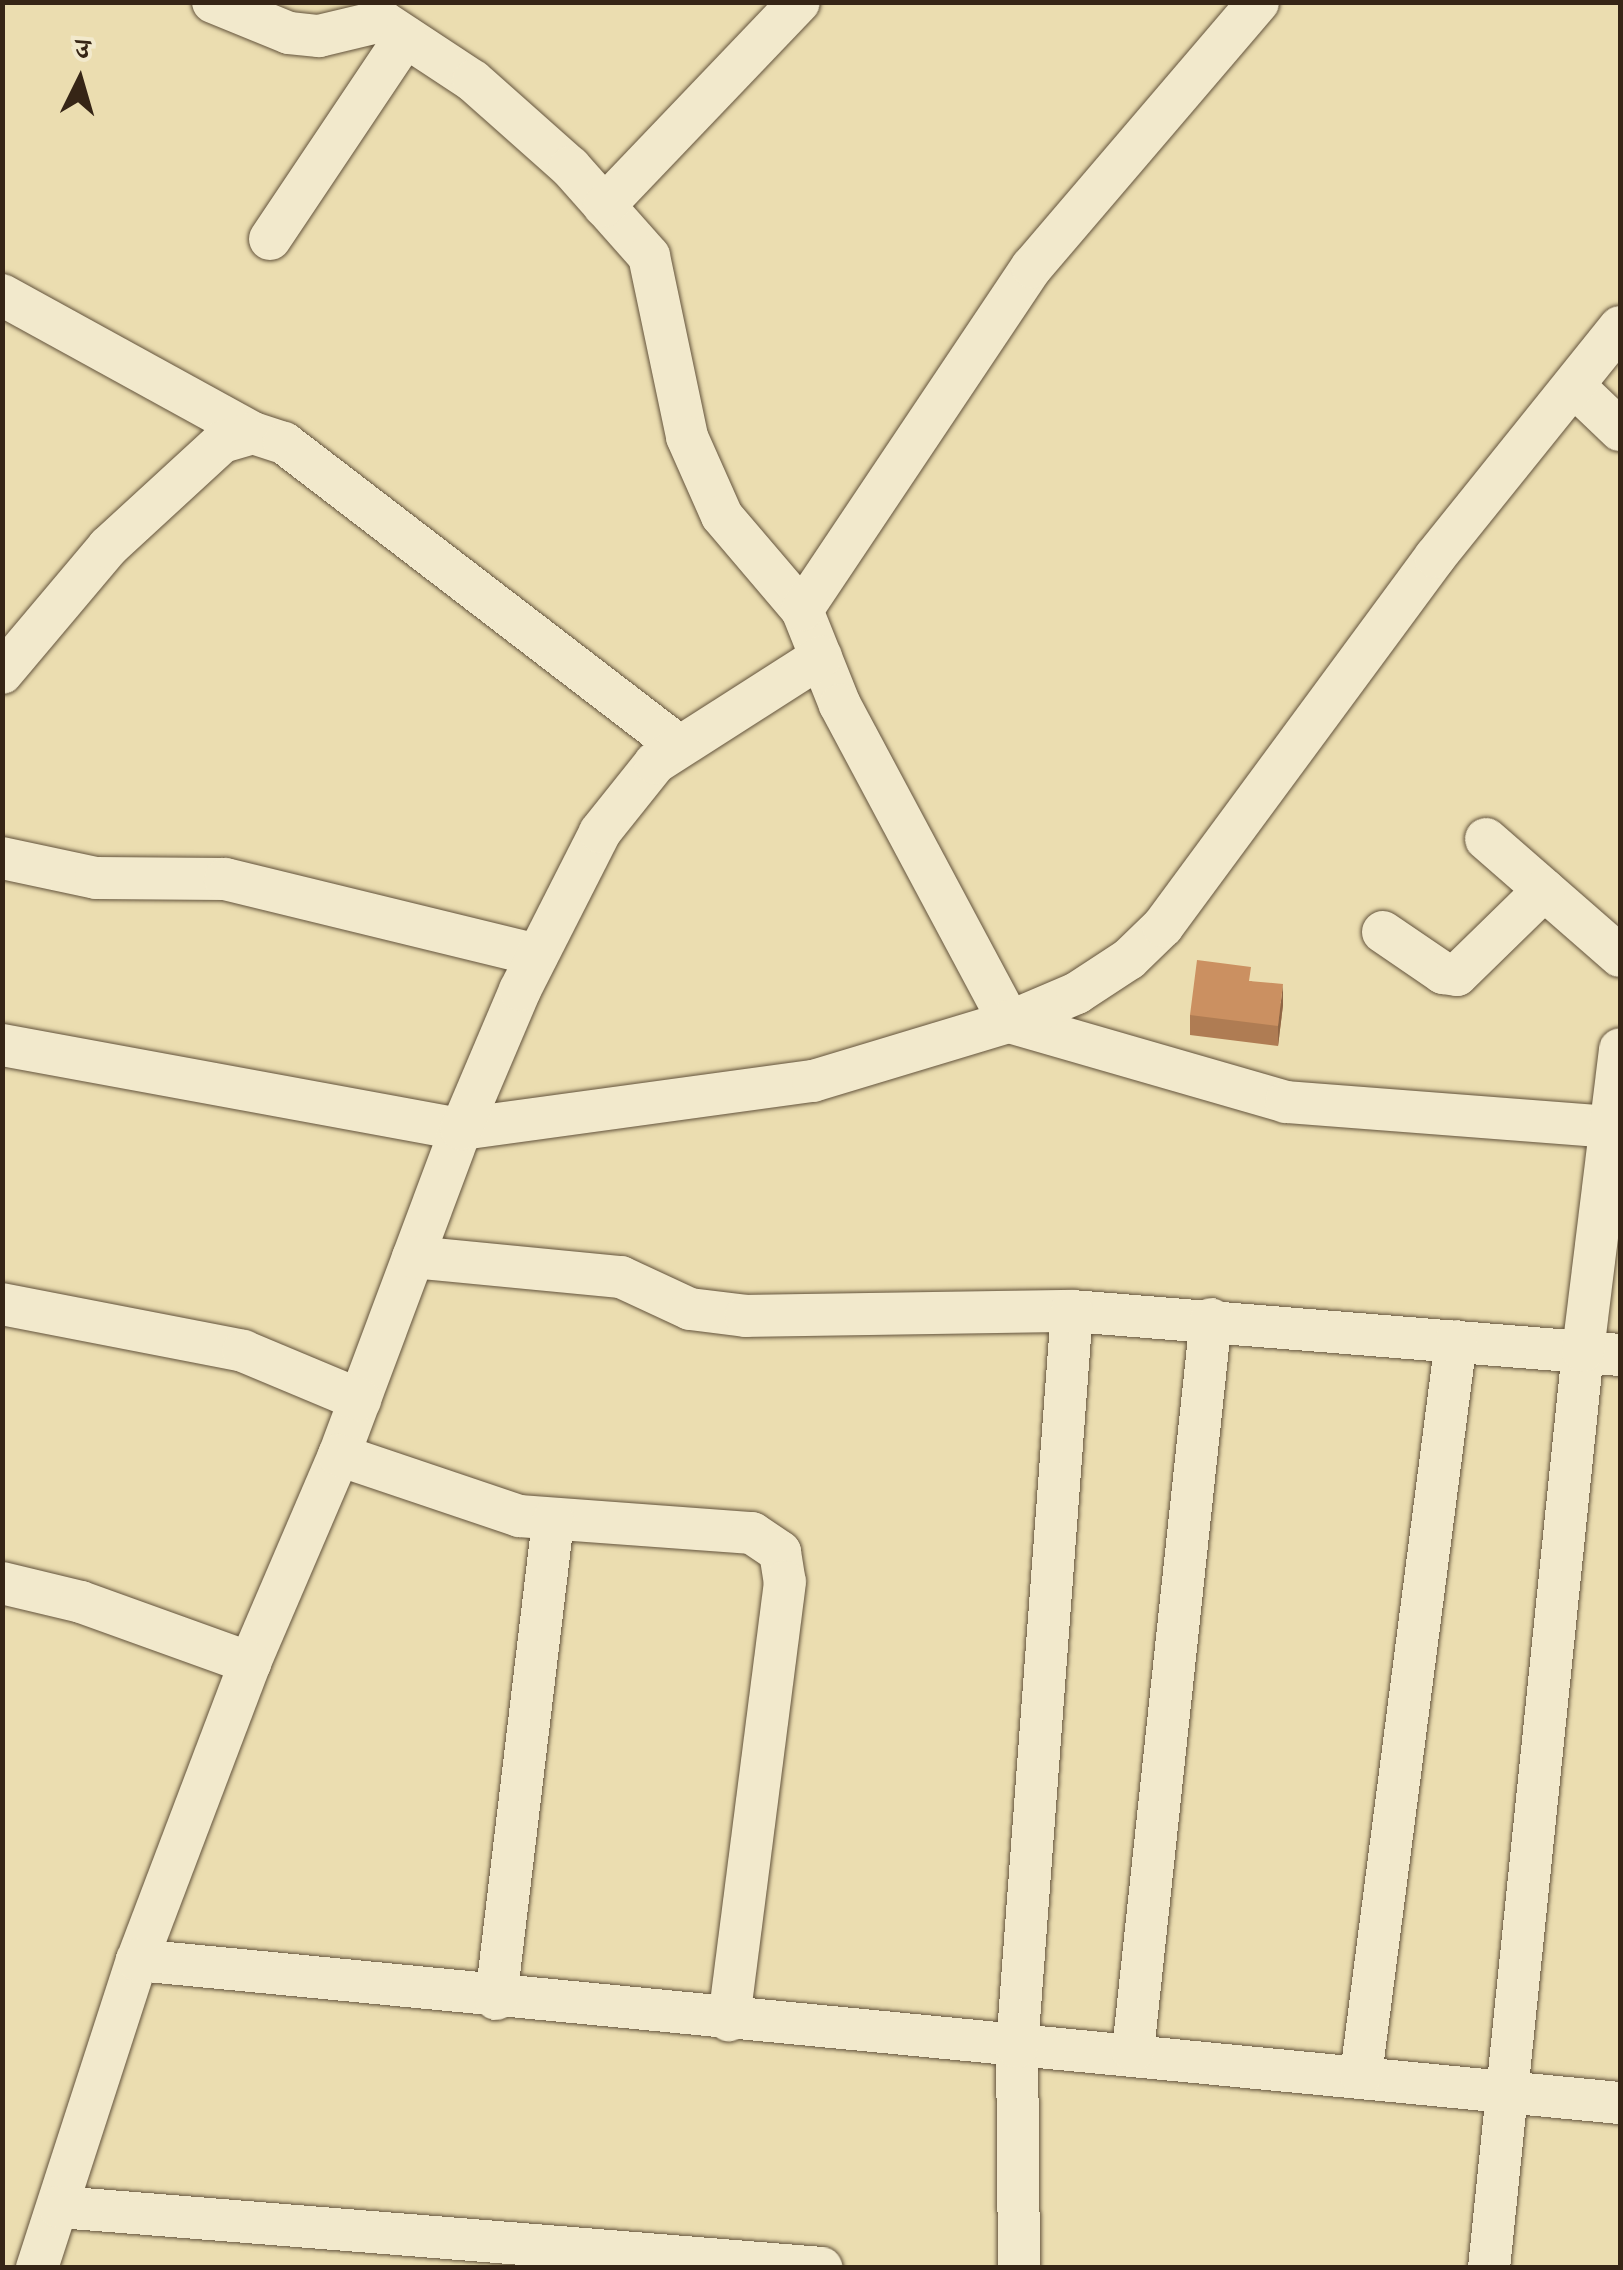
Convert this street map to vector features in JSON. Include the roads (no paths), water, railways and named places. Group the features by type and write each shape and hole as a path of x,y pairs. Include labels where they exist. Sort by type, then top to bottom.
{"street":[{"path":"213,2 289,33 319,36 387,20 472,81 604,206 648,256 687,437 722,516 802,610 840,705 1010,1022 1286,1102 1611,1127"},
{"path":"802,610 1032,267 1258,2"},
{"path":"604,206 796,3"},
{"path":"270,239 387,20"},
{"path":"2,295 252,433 299,454 680,746"},
{"path":"2,1045 460,1129 813,1081 1010,1022 1078,993 1129,960 1163,926 1435,557 1620,327"},
{"path":"1574,386 1620,430"},
{"path":"2,673 108,547 222,442 252,433"},
{"path":"37,2268 60,2207 137,1960 250,1663 339,1455 460,1129 538,954 600,832 656,763 822,658"},
{"path":"1486,839 1620,956"},
{"path":"2,858 96,878 224,879 538,954"},
{"path":"1383,932 1443,973 1457,975 1544,890"},
{"path":"1489,2268 1602,1353 1611,1127 1620,1049"},
{"path":"413,1258 622,1277 690,1309 746,1316 1072,1311 1602,1353"},
{"path":"2,1304 243,1351 360,1400"},
{"path":"1019,2268 1017,2047 1072,1311"},
{"path":"1133,2051 1210,1319"},
{"path":"1361,2076 1456,1341"},
{"path":"339,1455 473,1504 554,1520 752,1533 780,1552 785,1582 728,2020"},
{"path":"496,1998 554,1520"},
{"path":"2,1584 81,1602 250,1663"},
{"path":"137,1960 1017,2047 1133,2051 1620,2103"},
{"path":"60,2207 822,2268"}]}
